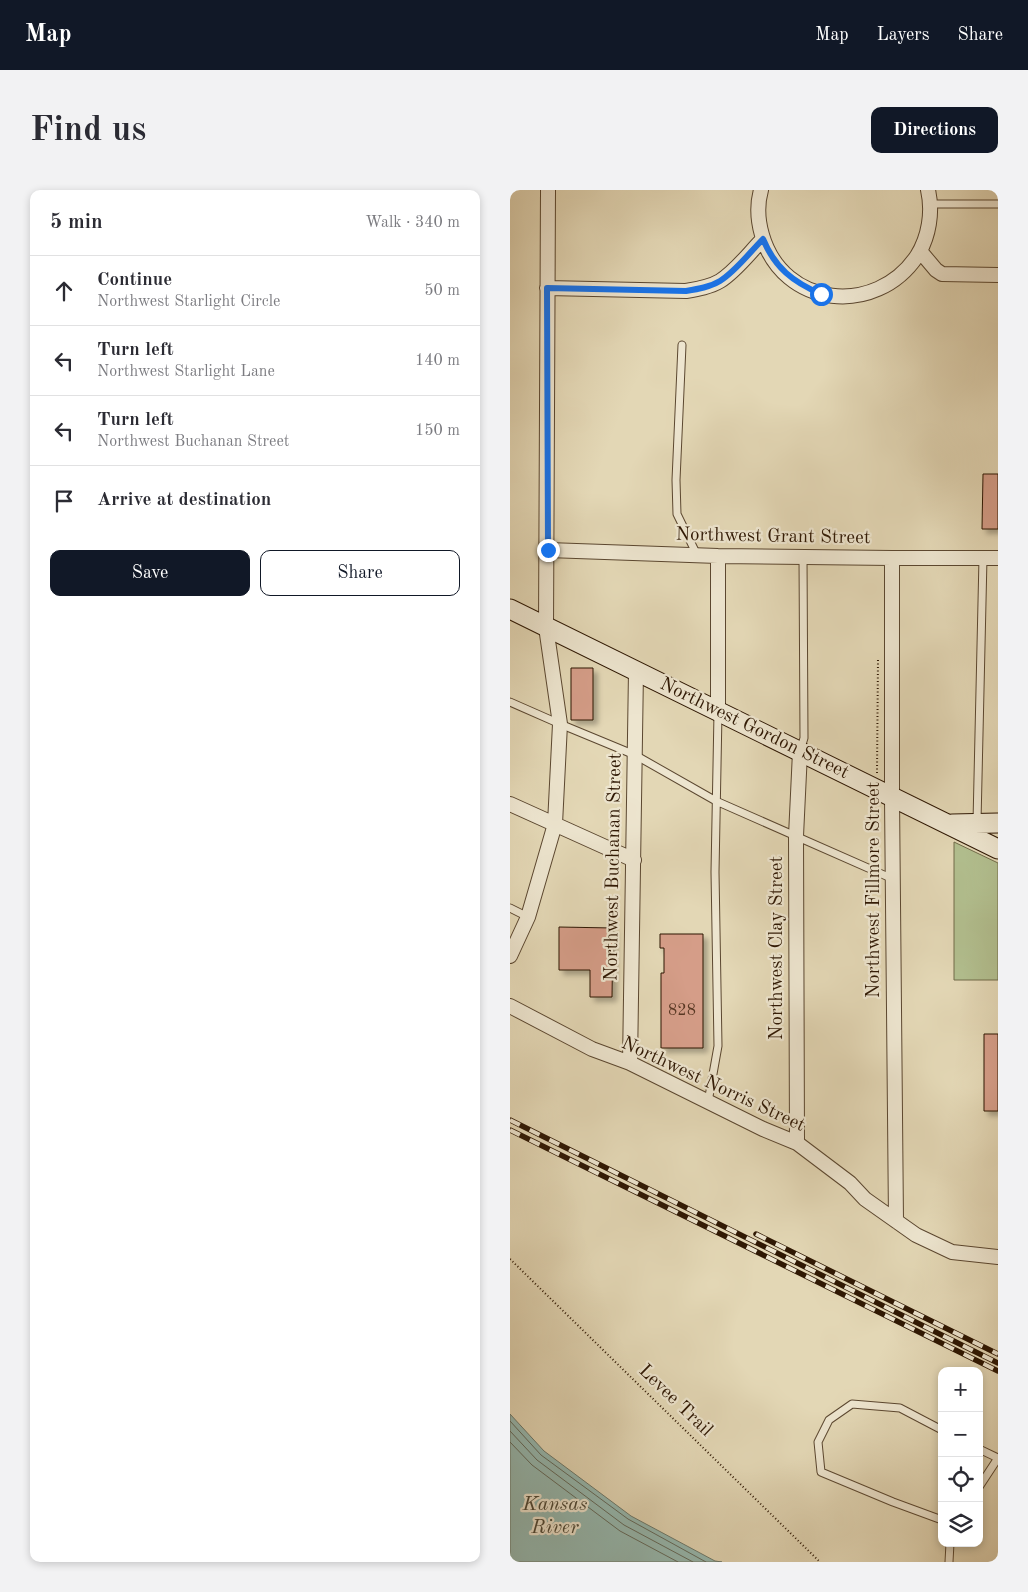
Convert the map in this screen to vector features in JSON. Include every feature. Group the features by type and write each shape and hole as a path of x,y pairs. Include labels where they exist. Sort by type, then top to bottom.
{"main road":[{"name":"Northwest Gordon Street","path":"510,609 998,849"},
{"path":"949,824 998,823"}],"street":[{"path":"510,956 528,917 555,824 560,724 546,627 548,550 548,190"},
{"path":"761,190 758,208 759,223 763,239 770,254 780,268 806,288 821,294 837,296 863,295 885,286 906,271 920,251 926,237 930,221 928,190"},
{"path":"547,288 686,291 706,287 720,281 730,273 763,239"},
{"path":"920,251 936,270 942,274 998,275"},
{"name":"Northwest Grant Street","path":"548,550 697,556 998,558"},
{"path":"718,556 718,712"},
{"name":"Northwest Fillmore Street","path":"892,558 884,794 893,879 896,1220"},
{"name":"Northwest Buchanan Street","path":"630,1064 636,671"},
{"name":"Northwest Clay Street","path":"797,1143 796,836 800,752"},
{"path":"510,804 634,860"},
{"name":"Northwest Norris Street","path":"510,1006 592,1050 630,1064 763,1129 797,1143 850,1183 865,1200 916,1235 952,1252 998,1257"}],"lane":[{"path":"930,204 998,204"},
{"path":"682,346 676,480 677,514 697,556"},
{"path":"800,752 804,738 803,557"},
{"path":"977,823 983,558"},
{"path":"510,702 635,755 716,801 893,879"},
{"path":"708,1102 718,1046 715,872 718,712"},
{"path":"510,908 528,917"},
{"path":"938,1428 900,1408 852,1404 829,1420 818,1442 821,1472 938,1519"},
{"path":"983,1451 998,1458 983,1481"},
{"path":"949,1562 950,1547"}],"path":[{"path":"878,649 884,794"},
{"name":"Levee Trail","path":"510,1259 820,1562"}],"green space":[{"path":"954,842 998,863 998,980 954,980"}],"water":[{"name":"Kansas River","path":"510,1414 544,1451 631,1516 715,1561 722,1562 510,1562"}],"building":[{"path":"983,474 998,474 998,529 982,529"},
{"path":"571,668 593,668 593,720 571,720"},
{"path":"559,927 613,928 612,997 590,997 590,970 559,970"},
{"path":"660,934 703,934 703,1048 661,1048 661,973 664,973 664,948 660,948"},
{"path":"984,1034 998,1034 998,1111 984,1111"}],"railway":[{"path":"510,1120 998,1363"},
{"path":"510,1130 998,1371"},
{"path":"756,1234 998,1354"}],"route":[{"path":"548,550 547,288 686,291 706,287 720,281 730,273 763,239 770,254 780,268 806,288 821,294"}]}
